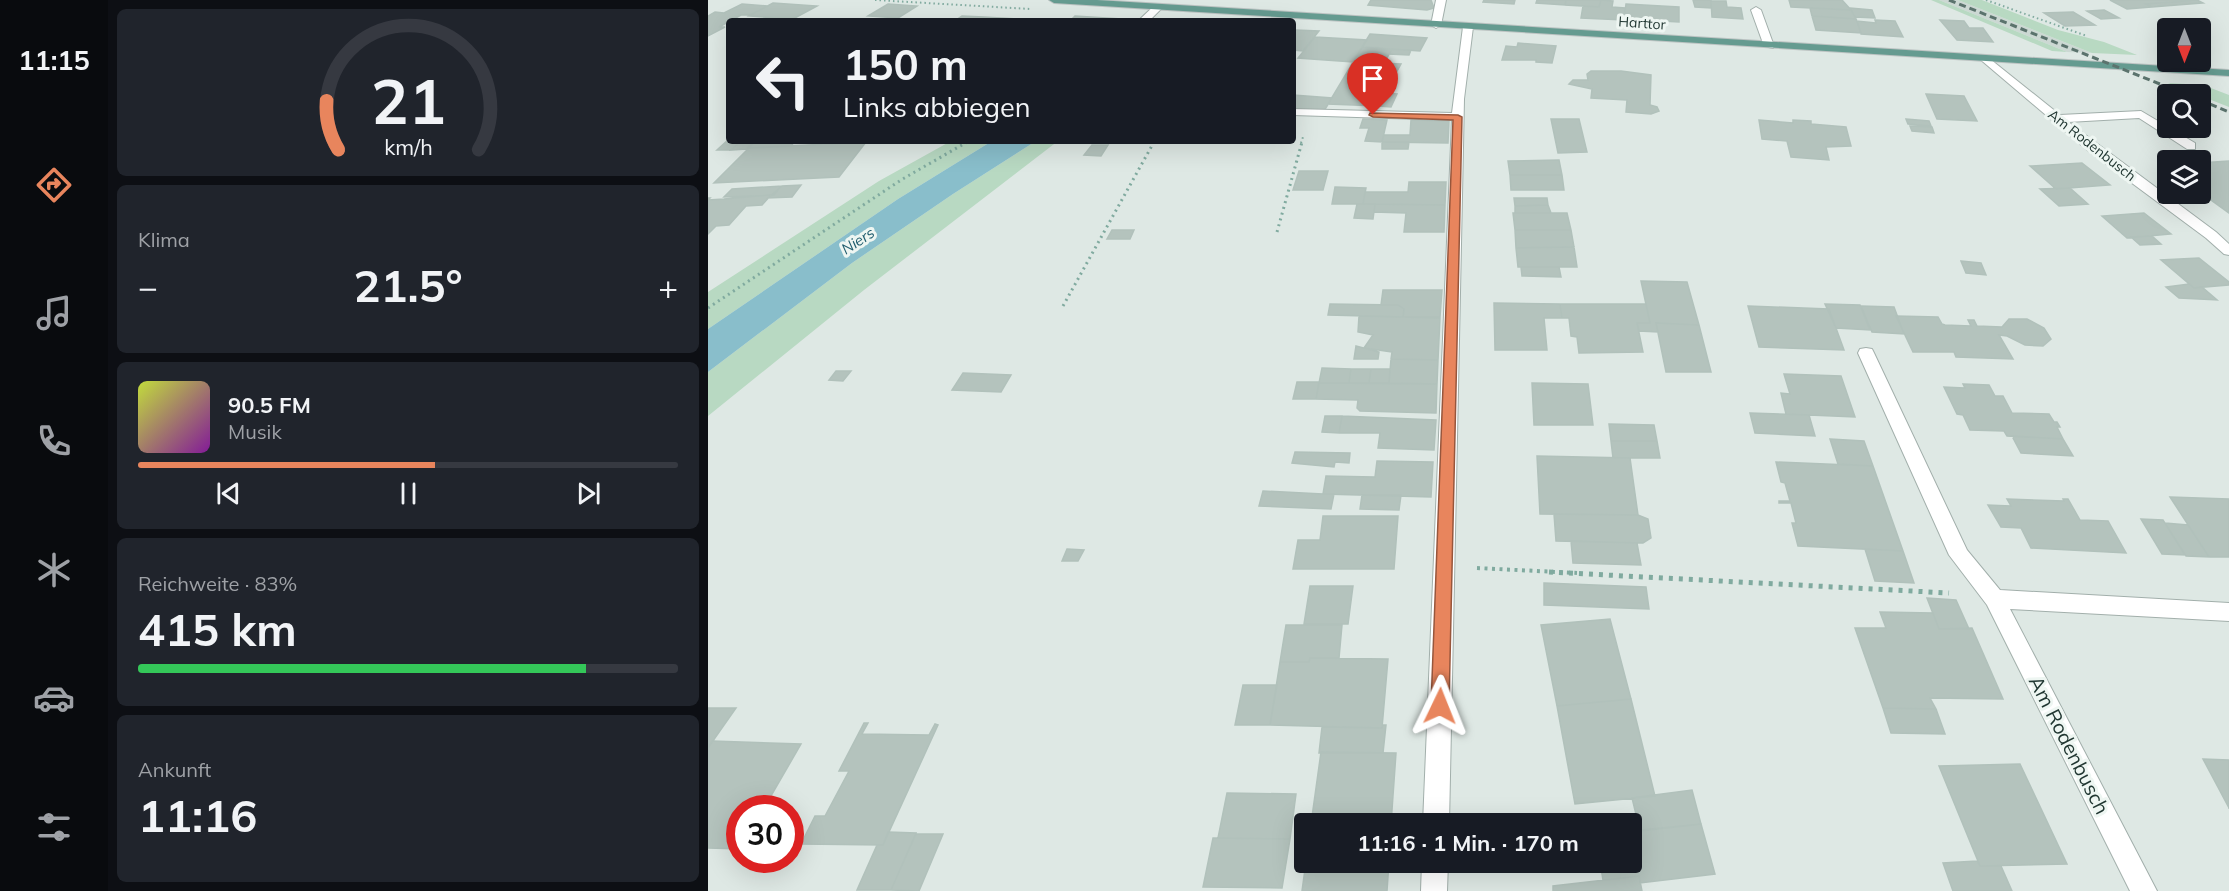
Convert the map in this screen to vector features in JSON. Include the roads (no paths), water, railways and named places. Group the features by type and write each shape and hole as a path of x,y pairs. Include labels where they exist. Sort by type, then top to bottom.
{"main road":[{"name":"Harttor","path":"1054,0 2229,73"}],"street":[{"path":"1436,25 1441,0"},
{"path":"1146,18 1159,6"},
{"path":"1756,10 1769,46"},
{"path":"1436,813 1458,117 1468,27"},
{"name":"Am Rodenbusch","path":"1985,58 2090,146 2211,235 2229,251"},
{"path":"2123,102 2191,146"},
{"path":"1296,112 1458,117"},
{"path":"2058,119 2141,114"},
{"name":"Am Rodenbusch","path":"1866,353 1959,555 1994,599 2144,891"},
{"path":"1994,599 2229,612"},
{"path":"1434,891 1435,873"}],"water":[{"name":"Niers","path":"987,144 1031,144 852,263 708,372 708,329 898,199"}],"railway":[{"path":"1949,0 2160,84"},
{"path":"2211,105 2229,112"}]}
